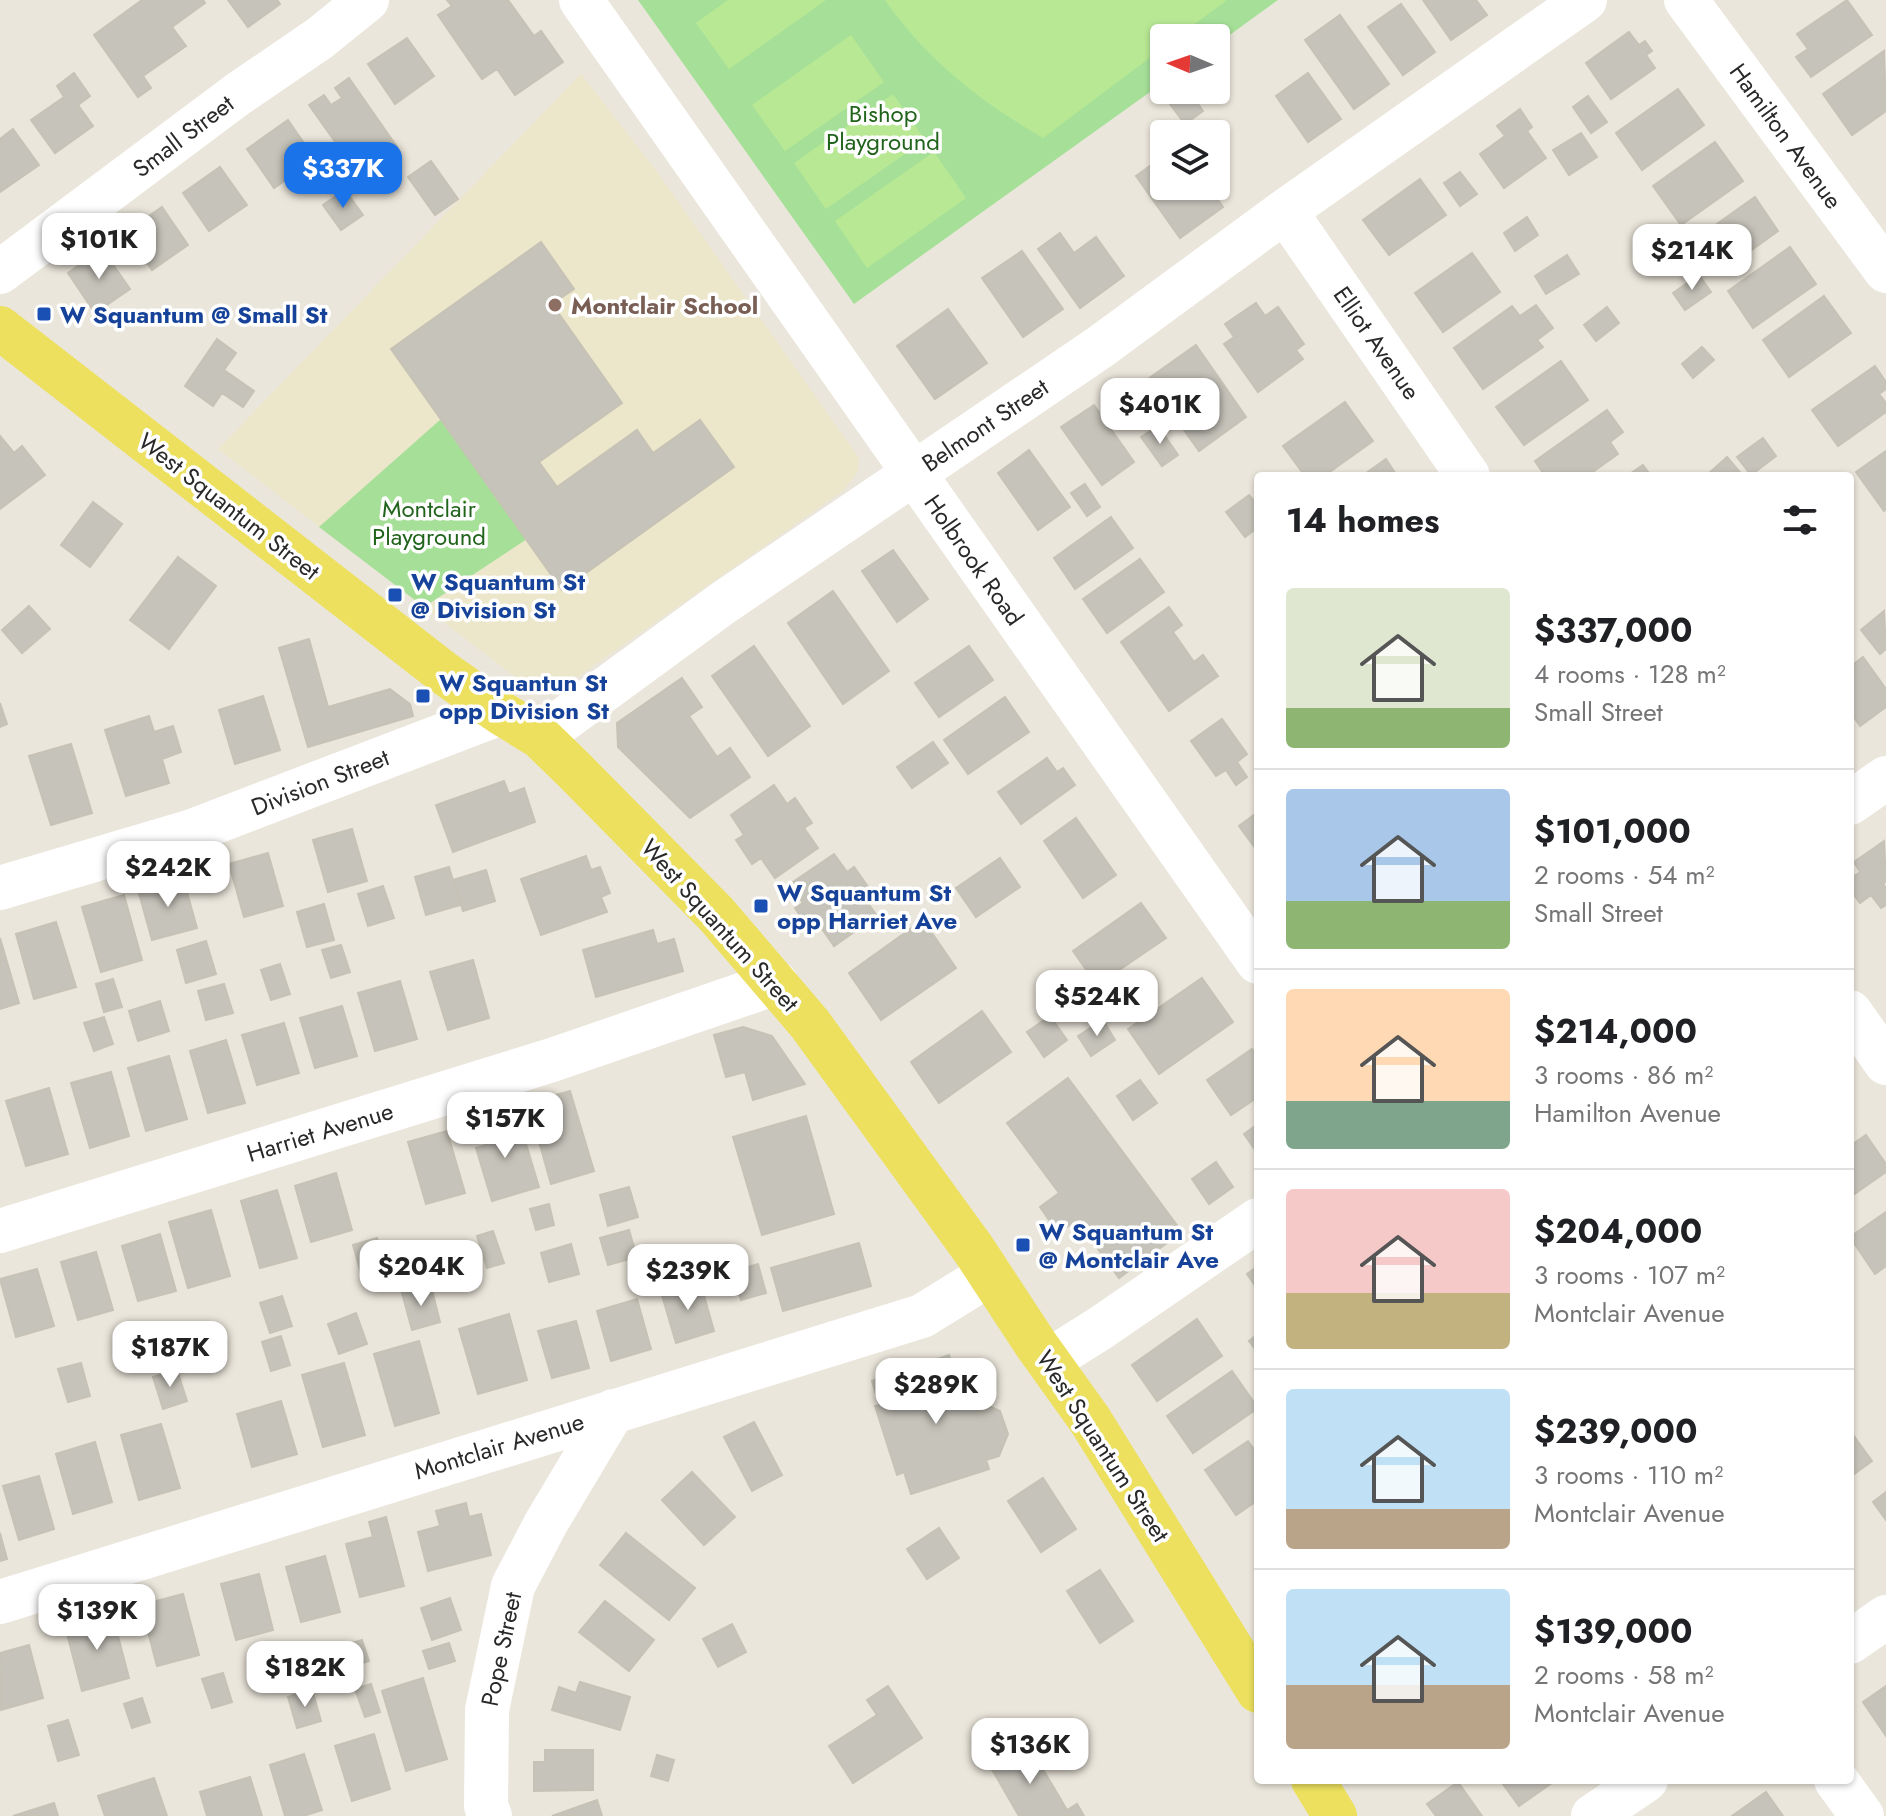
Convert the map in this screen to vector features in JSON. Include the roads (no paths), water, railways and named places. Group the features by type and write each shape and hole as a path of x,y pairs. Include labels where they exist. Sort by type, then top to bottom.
{"main road":[{"name":"West Squantum Street","path":"0,328 444,673 540,737 716,914 810,1024 990,1274 1090,1420 1254,1685"},
{"path":"1315,1784 1335,1816"}],"street":[{"name":"Small Street","path":"0,272 238,94 320,38 367,0"},
{"name":"Holbrook Road","path":"581,0 1254,956"},
{"name":"Belmont Street","path":"540,737 723,603 1100,347 1285,211 1585,0"},
{"name":"Hamilton Avenue","path":"1686,0 1886,271"},
{"name":"Elliot Avenue","path":"1285,211 1465,472"},
{"name":"Division Street","path":"0,888 192,831 501,713"},
{"path":"1854,800 1886,778"},
{"name":"Harriet Avenue","path":"0,1231 552,1060 776,983"},
{"path":"1854,1018 1886,1063"},
{"path":"1048,1361 1254,1223"},
{"name":"Montclair Avenue","path":"0,1602 922,1316 990,1274"},
{"name":"Pope Street","path":"477,1813 487,1710 513,1586 546,1523 613,1411"},
{"path":"1854,1639 1886,1617"},
{"path":"1593,1816 1640,1784"},
{"path":"1839,1784 1862,1816"}],"place":[{"name":"Montclair School","path":"555,305"},
{"name":"W Squantum @ Small St","path":"44,314"},
{"name":"W Squantum St @ Division St","path":"395,595"},
{"name":"W Squantun St opp Division St","path":"423,696"},
{"name":"W Squantum St opp Harriet Ave","path":"761,906"},
{"name":"W Squantum St @ Montclair Ave","path":"1023,1245"}],"park label":[{"name":"Bishop Playground","path":"883,127"},
{"name":"Montclair Playground","path":"429,522"}]}
